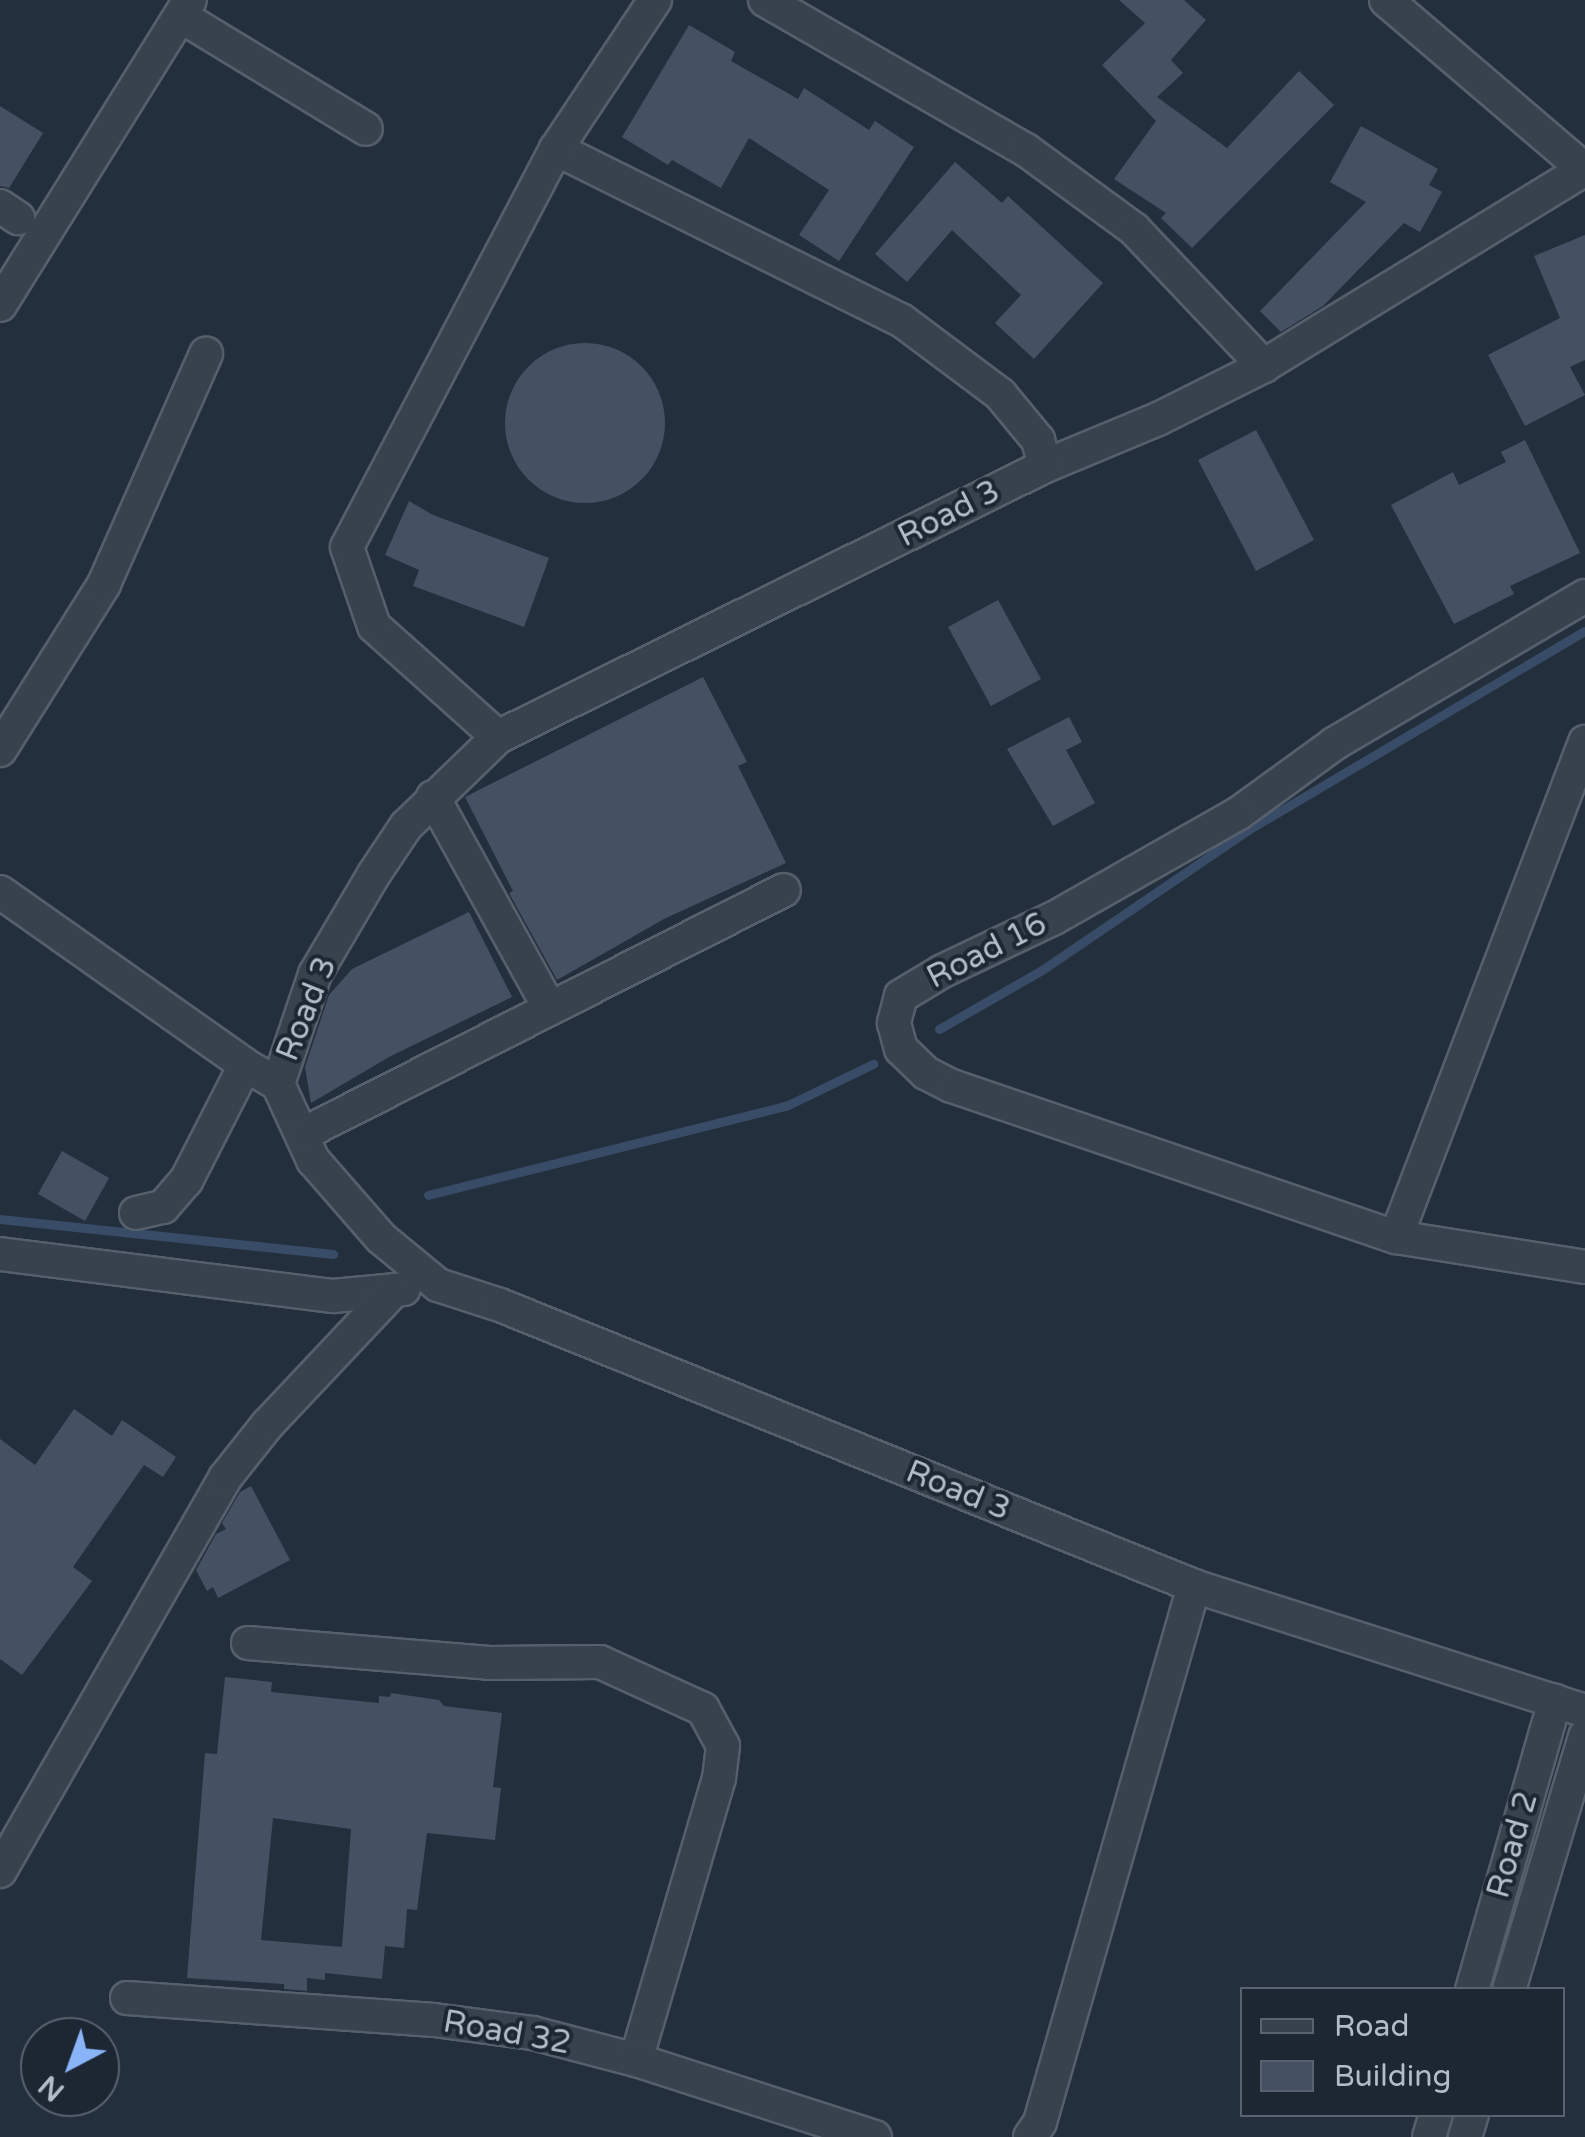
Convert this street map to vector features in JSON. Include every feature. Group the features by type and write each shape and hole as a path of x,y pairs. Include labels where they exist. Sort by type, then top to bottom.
{"street":[{"path":"498,738 374,626 347,547 556,149 655,0"},
{"path":"765,0 1026,150 1134,229 1264,366"},
{"path":"1386,0 1585,170"},
{"path":"0,305 186,8 366,129"},
{"path":"556,149 901,320 1000,394 1038,440 1045,466"},
{"name":"Road 3","path":"1570,1706 1194,1586 518,1312 438,1284 381,1238 313,1160 278,1084 316,974 406,826 498,738 1045,466 1158,419 1264,366 1585,170"},
{"path":"0,750 104,584 206,354"},
{"name":"Road 16","path":"1585,596 1334,744 1239,813 1054,918 940,972 901,996 894,1023 901,1049 926,1073 952,1086 1396,1237 1585,1267"},
{"path":"1396,1237 1585,742"},
{"path":"433,797 550,1008"},
{"path":"303,1134 784,890"},
{"path":"0,892 245,1065 278,1084"},
{"path":"136,1213 163,1208 186,1181 245,1065"},
{"path":"0,1254 333,1296 438,1284"},
{"path":"0,1870 225,1478 268,1425 394,1290"},
{"path":"1030,2137 1040,2122 1194,1586"},
{"path":"248,1644 489,1663 600,1662 703,1709 724,1746 719,1778 636,2060"},
{"name":"Road 2","path":"1473,1987 1570,1706"},
{"name":"Road 2","path":"1511,1987 1585,1736"},
{"name":"Road 32","path":"127,1998 434,2020 533,2033 636,2060 874,2137"}],"building":[{"path":"1119,0 1184,0 1206,20 1171,60 1183,73 1157,97 1227,148 1299,71 1334,105 1192,248 1161,218 1166,213 1114,179 1156,121 1102,65 1145,23"},
{"path":"689,25 735,52 731,61 798,99 804,88 869,130 875,121 914,147 839,261 799,235 829,190 749,138 721,188 672,160 668,165 622,137"},
{"path":"0,106 43,133 9,188 0,186"},
{"path":"1361,126 1438,169 1429,185 1442,192 1420,232 1404,223 1323,306 1281,332 1260,311 1366,202 1330,182"},
{"path":"955,162 1002,203 1008,196 1103,283 1034,359 995,323 1021,295 952,230 907,282 875,254"},
{"path":"1585,235 1585,360 1570,367 1585,395 1525,426 1488,355 1560,318 1534,256"},
{"path":"585,343 616,349 642,366 659,392 665,423 659,454 642,480 616,497 585,503 554,497 528,480 511,454 505,423 511,392 528,366 554,349"},
{"path":"1256,430 1314,540 1256,571 1198,460"},
{"path":"1525,440 1580,553 1510,586 1514,594 1454,624 1391,505 1453,472 1459,485 1506,462 1501,452"},
{"path":"409,501 433,515 549,558 524,627 413,586 419,570 385,555"},
{"path":"998,600 1041,679 991,706 948,627"},
{"path":"703,677 747,762 738,766 786,863 664,919 557,980 509,893 513,891 465,797"},
{"path":"1069,717 1082,742 1066,750 1095,803 1053,826 1007,749"},
{"path":"469,912 512,997 389,1057 311,1103 305,1067 329,995 352,969"},
{"path":"62,1151 109,1178 85,1221 38,1194"},
{"path":"74,1409 112,1436 122,1420 176,1457 163,1477 144,1465 73,1567 92,1581 22,1675 0,1659 0,1439 35,1465"},
{"path":"251,1486 290,1560 218,1598 213,1587 207,1591 196,1570 216,1534 226,1529 222,1523 240,1492"},
{"path":"225,1677 272,1682 271,1692 379,1703 379,1696 390,1697 391,1693 439,1700 444,1706 502,1713 493,1787 501,1788 495,1840 427,1833 417,1910 407,1909 404,1948 385,1946 382,1979 325,1973 325,1980 307,1978 307,1991 284,1989 284,1984 187,1978 205,1753 217,1754","holes":["273,1818 351,1829 342,1947 261,1940"]}],"waterway":[{"path":"939,1029 1042,970 1248,830 1585,631"},
{"path":"428,1195 786,1106 873,1064"},
{"path":"0,1219 333,1254"}]}
